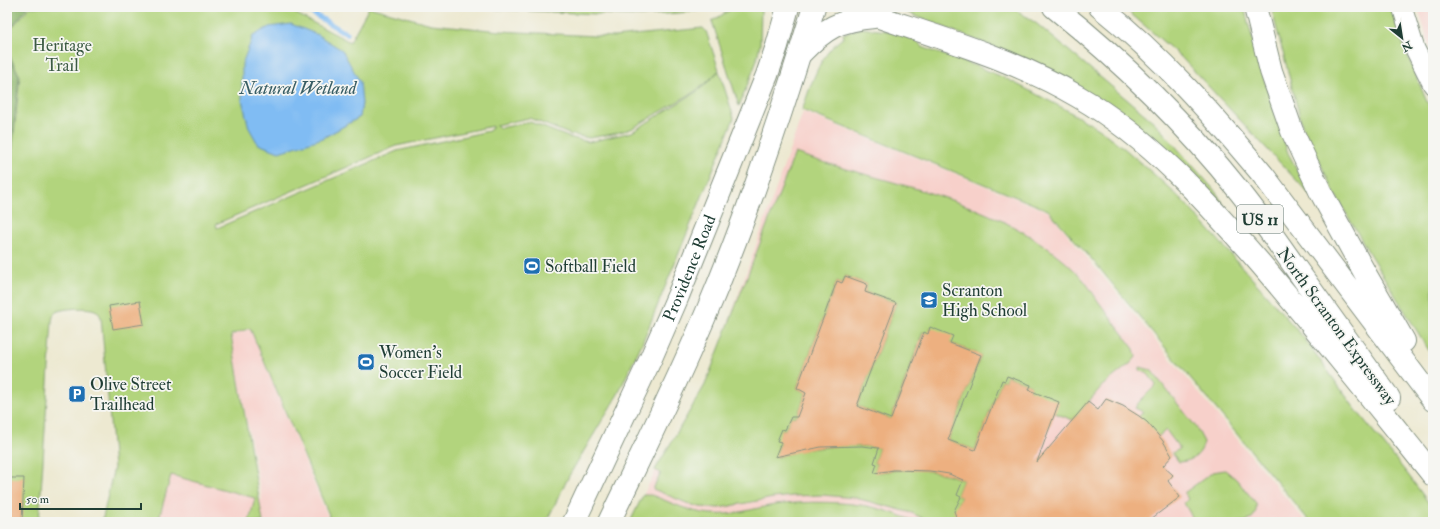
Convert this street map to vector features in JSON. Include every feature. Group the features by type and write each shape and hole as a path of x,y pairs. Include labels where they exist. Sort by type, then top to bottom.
{"main road":[{"name":"Providence Road","path":"574,522 648,365 678,296 768,75 788,7"},
{"name":"Providence Road","path":"609,522 681,371 741,228 761,174 814,7"},
{"path":"850,7 1024,68 1080,97 1107,115 1154,151 1184,178 1292,300 1433,475"},
{"name":"North Scranton Expressway","path":"1054,7 1095,40 1143,85 1184,126 1236,187 1433,459"},
{"name":"North Scranton Expressway","path":"1100,7 1174,74 1205,106 1234,140 1263,175 1433,400"},
{"path":"1255,7 1271,71 1281,101 1306,163 1366,275 1433,390"},
{"path":"800,53 815,38 838,24 858,18 878,17"}],"street":[{"path":"1402,7 1415,49 1433,85"}],"shaded area":[{"path":"1418,7 1433,7 1433,60"},
{"name":"Scranton High School","path":"803,112 1049,212 1306,522 630,522 661,460 706,387"},
{"path":"250,329 330,522 156,522 170,472 262,500 231,336"}],"green space":[{"path":"9,7 28,7 7,32 7,10"},
{"name":"Heritage Trail","path":"30,7 280,7 285,8 350,42 369,7 431,24 500,31 614,37 703,28 706,31 719,70 705,84 694,92 631,129 589,138 569,134 529,118 496,125 500,128 530,122 568,137 589,142 632,132 696,92 705,85 719,71 734,118 643,341 618,394 570,474 546,522 332,522 250,328 231,335 263,522 249,522 255,498 171,475 158,522 102,522 114,467 101,317 95,310 81,308 56,312 52,321 39,522 7,522 7,204 20,76 7,50 7,33","holes":["362,103 360,117 323,138","493,126 489,131 397,151 217,228 216,224 396,146"]},
{"path":"445,7 716,7 690,12 641,16"},
{"path":"735,7 760,7 761,10 760,44 756,63 739,106 712,21"},
{"path":"891,7 1012,7 1037,24 1155,123 1216,192 1224,205 1178,161 1027,60"},
{"path":"1123,7 1244,7 1259,63 1288,153 1312,197 1181,57"},
{"path":"1271,7 1392,7 1400,37 1427,102 1433,111 1433,357 1369,253 1334,192 1302,125"},
{"path":"861,28 897,32 918,42 922,47 1005,78 1063,108 1099,129 1125,149 1183,201 1304,338 1353,406 1409,476 1433,509 1433,522 1310,522 1095,263 1048,210 802,110 817,70 828,52 844,37 843,34"},
{"path":"7,52 19,76 7,192"},
{"path":"795,153 942,197 978,210 1012,226 1044,246 1078,273 1134,349 1136,357 1131,363 1102,386 1073,420 1055,413 1029,390 1031,385 1007,376 1005,381 1002,380 975,450 948,440 981,355 950,343 930,327 928,334 923,332 891,419 857,406 896,303 865,292 867,284 845,276 842,283 837,281 797,388 806,393 797,417 791,417 785,430 782,429 781,442 776,456 778,457 799,451 829,447 859,446 879,448 874,463 877,464 875,472 922,470 947,474 963,480 957,495 961,497 958,503 958,522 930,522 912,513 856,498 822,495 793,496 773,498 719,508 700,507 689,504 653,489 661,473 655,470 705,385"},
{"path":"1140,367 1151,370 1196,427 1204,442 1201,450 1192,459 1179,462 1172,453 1180,449 1166,430 1159,436 1139,416 1143,412 1135,408 1156,385 1148,374 1140,370"},
{"path":"1225,470 1236,479 1256,503 1256,511 1254,516 1250,520 1243,522 1195,522 1184,503 1188,499 1184,493 1213,472"},
{"path":"643,495 651,495 696,512 712,514 736,513 767,506 786,504 826,502 876,508 916,522 630,522"}],"water":[{"name":"Natural Wetland","path":"291,24 316,34 342,50 360,82 362,103 360,117 323,138 279,152 258,144 249,128 242,100 242,64 253,36 269,27"}],"building":[{"name":"Scranton High School","path":"845,276 867,284 865,292 896,303 857,406 891,419 924,332 928,334 930,327 953,336 950,343 981,355 948,440 975,450 1002,380 1005,381 1007,376 1031,385 1029,390 1059,402 1037,462 1088,402 1098,410 1106,399 1123,406 1139,416 1147,422 1163,441 1172,456 1163,466 1173,475 1168,481 1180,497 1147,522 958,522 954,511 961,497 957,495 963,480 949,474 930,471 894,470 874,473 877,464 874,463 879,448 862,446 821,447 775,457 781,442 777,441 782,429 785,430 791,417 797,417 806,393 797,388 837,281 842,283"},
{"path":"140,301 144,324 113,329 109,306"},
{"path":"7,478 24,478 22,522 7,521"}],"waterway":[{"path":"302,7 347,34"}],"place":[{"name":"Softball Field","path":"532,266"},
{"name":"Scranton High School","path":"929,300"},
{"name":"Women's Soccer Field","path":"366,362"},
{"name":"Olive Street Trailhead","path":"77,394"}]}
